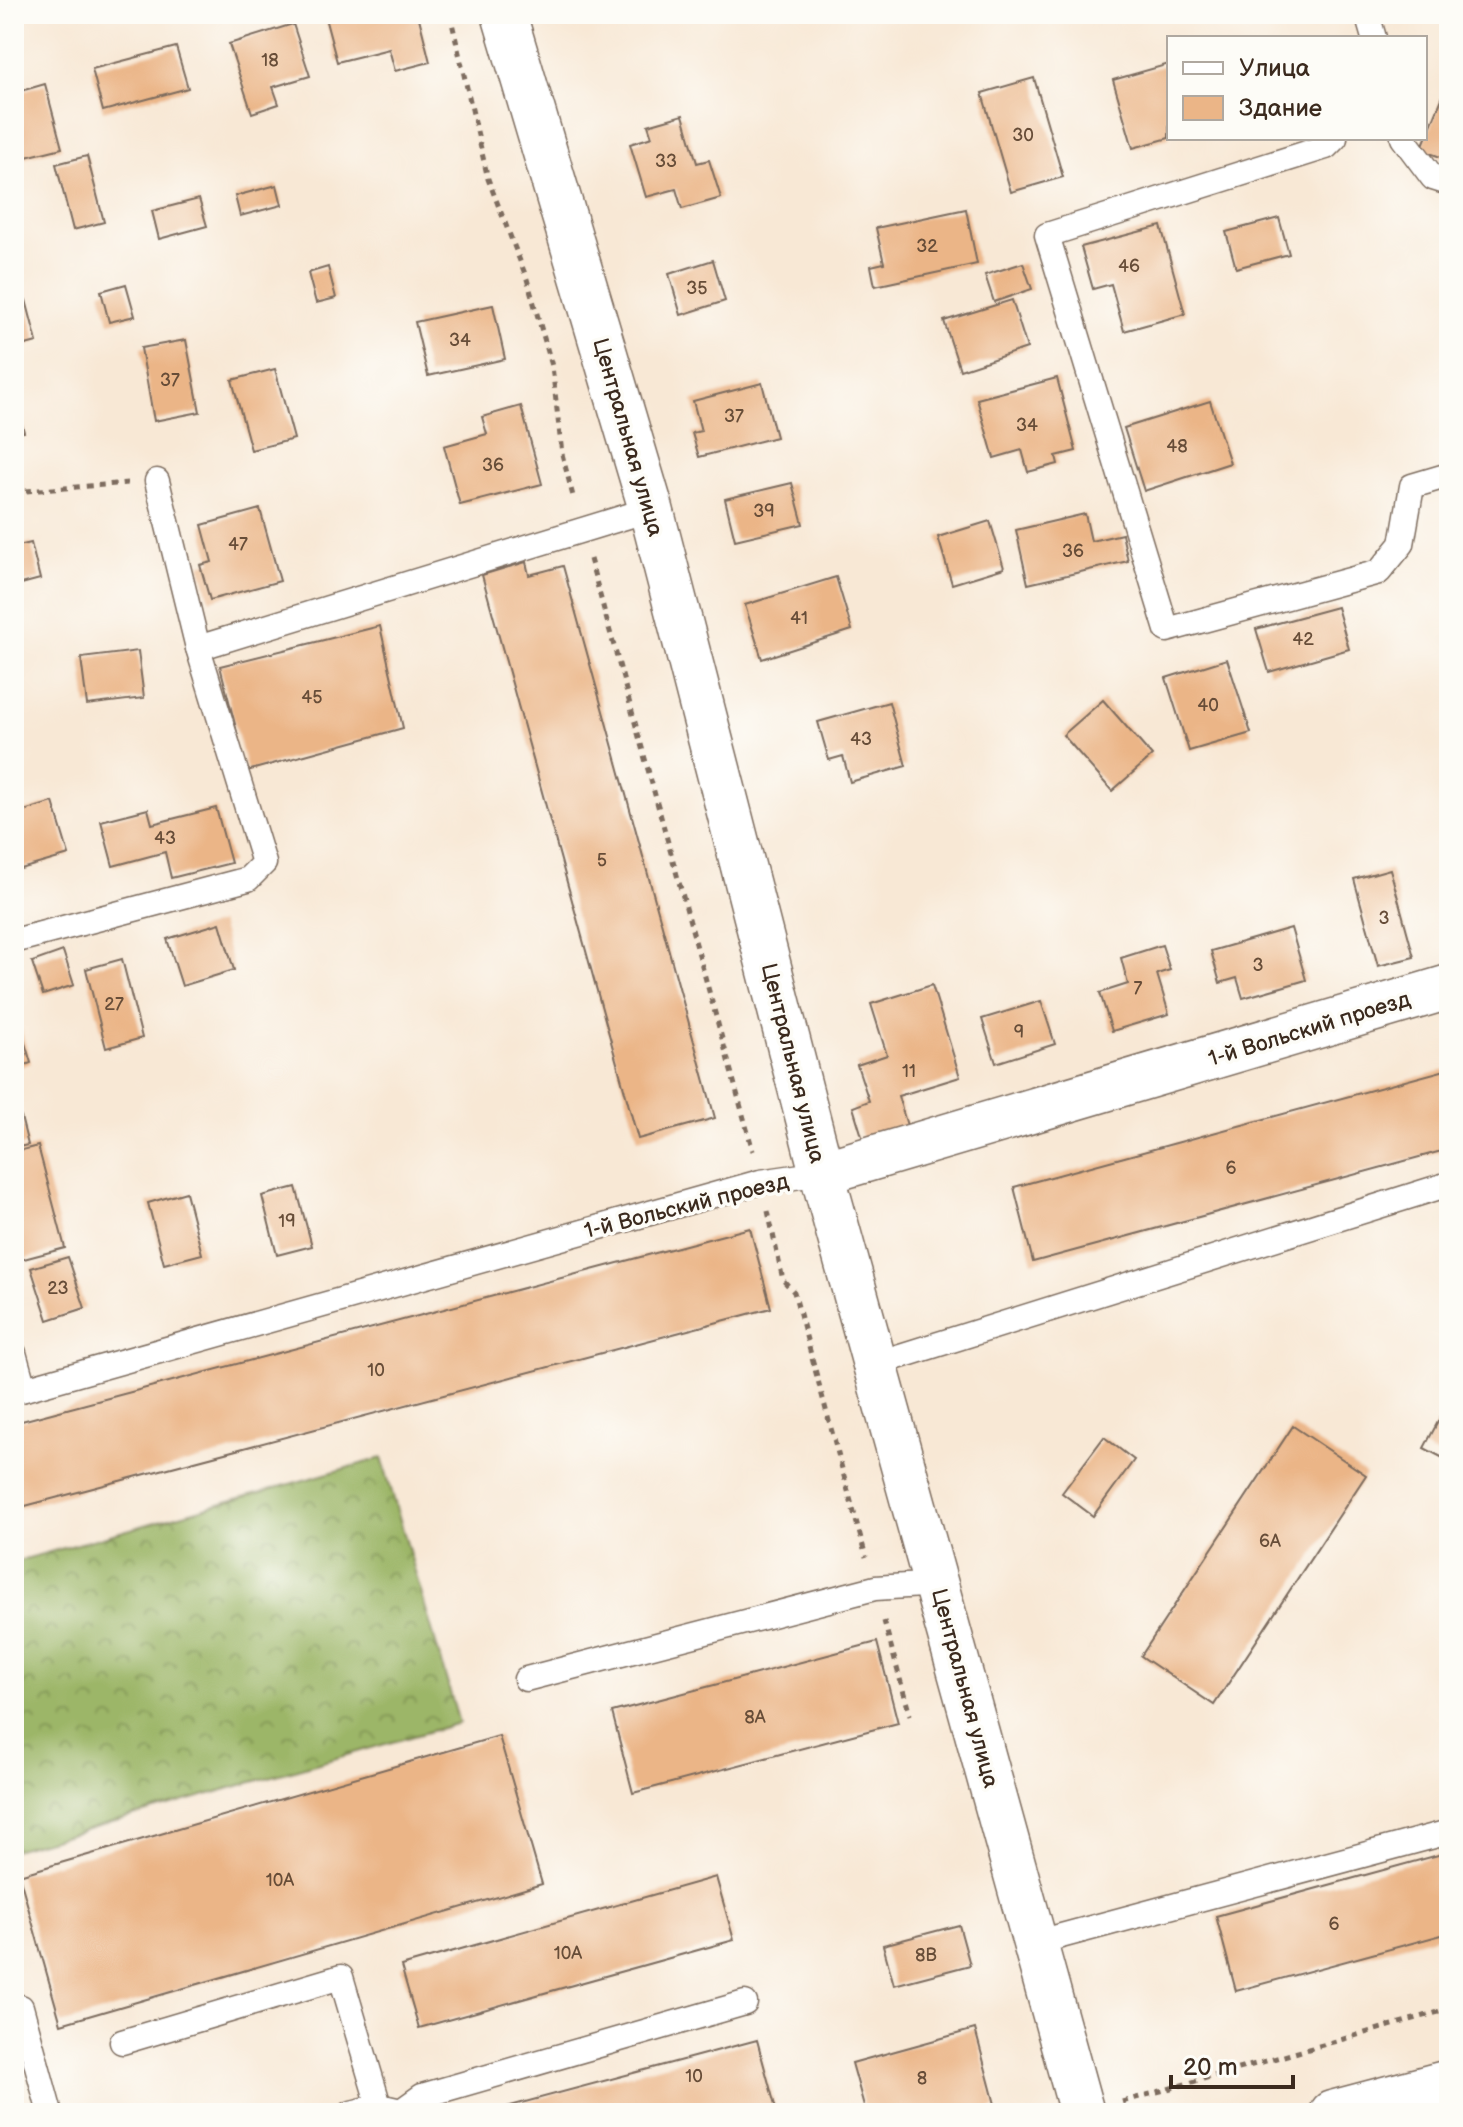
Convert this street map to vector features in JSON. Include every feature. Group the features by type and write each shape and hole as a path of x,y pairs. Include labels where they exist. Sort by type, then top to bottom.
{"street":[{"name":"Центральная улица","path":"504,14 651,509 822,1173 1035,1943 1100,2108"},
{"name":"1-й Вольский проезд","path":"822,1173 1449,987"},
{"path":"1332,2113 1449,2082"}],"lane":[{"path":"1367,14 1373,36"},
{"path":"1333,140 1326,147 1047,235 1167,630 1379,572 1402,544 1412,486 1449,475"},
{"path":"1404,140 1433,178 1449,183"},
{"path":"14,941 248,879 264,863 198,648 157,481"},
{"path":"198,648 651,509"},
{"name":"1-й Вольский проезд","path":"19,1390 760,1182 822,1173"},
{"path":"875,1364 1449,1184"},
{"path":"14,1353 19,1390"},
{"path":"526,1679 875,1588 938,1584"},
{"path":"1035,1943 1449,1832"},
{"path":"122,2042 341,1977 394,2110"},
{"path":"351,2113 394,2110 422,2096 745,2003"},
{"path":"14,2009 21,2007 50,2113"}],"path":[{"path":"14,492 157,481"},
{"path":"729,1067 783,1280 794,1292 910,1715"},
{"path":"1100,2108 1449,2009"}],"green space":[{"path":"382,1458 459,1723 14,1850 14,1562"}],"building":[{"path":"324,14 418,14 430,62 395,71 389,49 337,62"},
{"path":"293,24 310,76 273,87 279,104 252,113 229,44"},
{"path":"176,47 188,88 103,111 92,69"},
{"path":"1167,65 1167,139 1133,148 1113,80"},
{"path":"1034,78 1063,177 1011,192 982,93"},
{"path":"45,84 62,148 14,160 14,93"},
{"path":"1445,91 1449,93 1449,160 1421,150"},
{"path":"683,115 697,163 709,160 721,198 682,209 676,189 646,197 630,144 652,137 648,125"},
{"path":"87,156 104,222 73,230 56,164"},
{"path":"277,185 282,205 240,216 235,196"},
{"path":"199,199 207,226 159,239 152,211"},
{"path":"966,209 977,264 875,286 871,266 884,263 876,228"},
{"path":"1279,218 1289,254 1236,268 1226,232"},
{"path":"1161,226 1185,314 1124,331 1111,284 1093,289 1081,247"},
{"path":"713,260 725,301 681,315 669,274"},
{"path":"1023,263 1032,289 994,302 985,275"},
{"path":"328,267 336,298 316,303 308,273"},
{"path":"126,284 135,316 109,322 101,291"},
{"path":"26,300 37,342 14,348 14,303"},
{"path":"1012,300 1027,348 960,370 944,321"},
{"path":"493,305 505,359 428,376 415,322"},
{"path":"186,340 200,412 154,421 141,348"},
{"path":"275,369 294,439 251,450 232,380"},
{"path":"1057,378 1076,451 1056,456 1058,464 1028,472 1022,450 994,458 977,399"},
{"path":"762,383 776,437 699,457 692,433 701,431 693,401"},
{"path":"14,394 24,432 14,434"},
{"path":"1210,401 1230,463 1144,491 1124,428"},
{"path":"521,406 542,484 460,505 444,446 487,434 482,417"},
{"path":"792,483 803,524 735,540 725,499"},
{"path":"260,509 280,581 210,600 200,565 212,562 202,525"},
{"path":"1085,514 1091,541 1122,534 1128,561 1028,584 1016,530"},
{"path":"990,521 1004,568 952,584 938,537"},
{"path":"31,543 40,579 14,586 14,547"},
{"path":"526,562 529,575 563,566 715,1118 638,1139 482,575"},
{"path":"836,577 852,630 762,659 745,605"},
{"path":"1337,607 1349,649 1269,672 1256,629"},
{"path":"380,626 403,728 247,771 220,666"},
{"path":"138,651 144,698 87,705 81,658"},
{"path":"1227,659 1251,733 1189,751 1166,678"},
{"path":"1103,700 1152,756 1112,791 1063,735"},
{"path":"889,702 906,766 850,782 843,756 829,760 818,722"},
{"path":"53,802 69,855 14,871 14,814"},
{"path":"216,808 231,863 171,878 165,852 113,866 101,821 148,809 152,824"},
{"path":"1390,869 1414,957 1378,966 1354,879"},
{"path":"220,923 234,970 182,986 167,939"},
{"path":"1291,928 1306,980 1243,998 1237,978 1220,983 1211,951"},
{"path":"1162,945 1170,970 1157,974 1169,1014 1112,1031 1100,993 1128,984 1121,958"},
{"path":"63,951 74,985 43,995 32,962"},
{"path":"122,959 142,1038 106,1048 86,969"},
{"path":"932,985 960,1077 898,1096 909,1132 865,1146 853,1107 869,1101 857,1065 887,1055 871,1004"},
{"path":"1041,1001 1055,1044 996,1063 982,1019"},
{"path":"14,1007 31,1063 14,1069"},
{"path":"1449,1069 1449,1149 1033,1262 1014,1187"},
{"path":"21,1117 28,1145 14,1148 14,1119"},
{"path":"38,1146 65,1248 20,1260 14,1237 14,1152"},
{"path":"296,1187 312,1246 277,1255 262,1196"},
{"path":"186,1192 202,1254 164,1264 148,1203"},
{"path":"750,1228 771,1308 14,1509 14,1423"},
{"path":"68,1257 85,1308 48,1320 31,1268"},
{"path":"1449,1401 1449,1461 1424,1448"},
{"path":"1293,1426 1366,1475 1214,1705 1141,1656"},
{"path":"1104,1437 1134,1460 1093,1516 1062,1493"},
{"path":"877,1642 898,1723 633,1793 612,1712"},
{"path":"499,1736 542,1884 61,2024 19,1875"},
{"path":"1449,1852 1449,1933 1236,1991 1216,1916"},
{"path":"716,1877 734,1940 419,2028 401,1966"},
{"path":"959,1925 970,1965 894,1985 883,1945"},
{"path":"975,2029 996,2108 978,2113 866,2113 852,2063"},
{"path":"757,2040 777,2113 488,2113 488,2112"}]}
